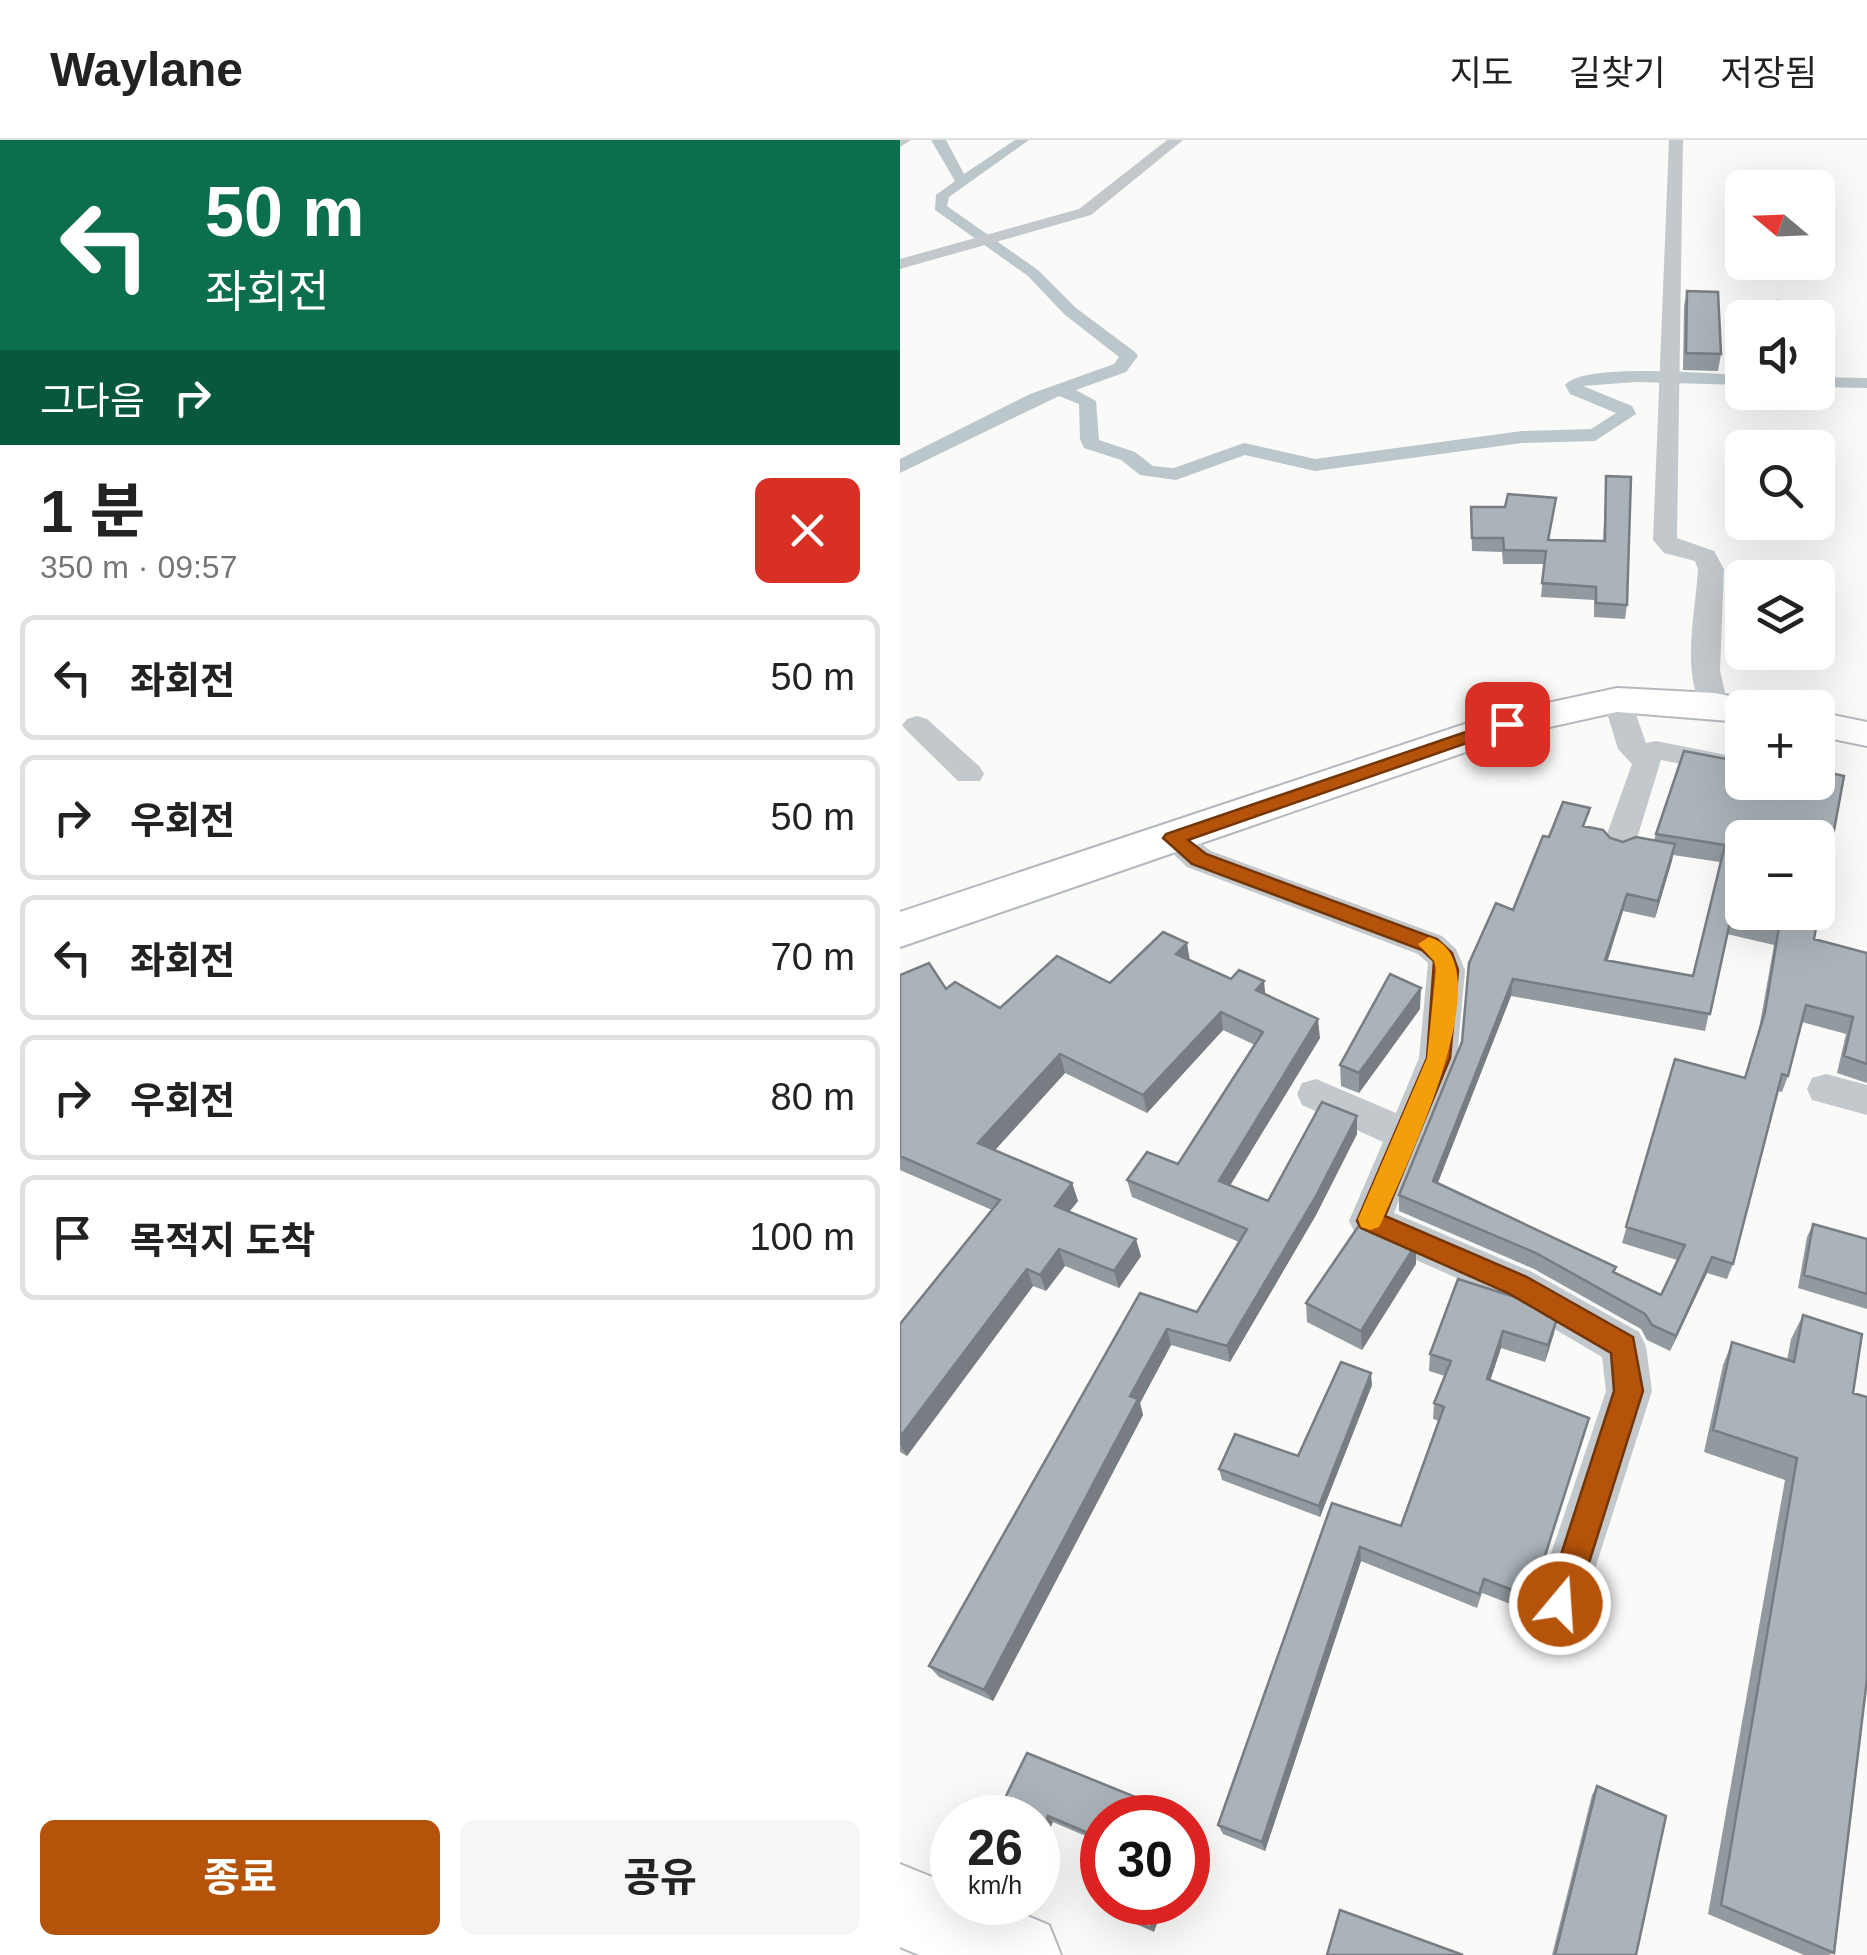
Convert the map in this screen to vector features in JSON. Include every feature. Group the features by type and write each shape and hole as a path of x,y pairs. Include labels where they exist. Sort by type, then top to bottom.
{"street":[{"path":"900,264 1085,212 1176,140"},
{"path":"1676,140 1664,540 1672,548 1704,556 1711,569 1706,671 1725,703"},
{"path":"900,930 1507,724 1618,700 1725,708"},
{"path":"1618,700 1633,749 1644,754 1656,750 1725,763"},
{"path":"917,726 969,774"},
{"path":"1835,727 1867,734"},
{"path":"1618,846 1647,764 1644,754"},
{"path":"1173,838 1199,859 1430,944 1444,958 1447,970 1438,1058 1370,1221 1518,1285 1624,1346 1628,1391 1560,1604"},
{"path":"1826,1089 1867,1100"},
{"path":"1316,1094 1406,1134"},
{"path":"900,1905 1019,1955"}],"building":[{"path":"1687,291 1718,292 1721,354 1686,353"},
{"path":"1606,476 1631,477 1627,605 1596,603 1596,587 1542,583 1546,551 1504,550 1503,538 1472,538 1471,507 1505,507 1508,494 1556,498 1548,540 1605,541"},
{"path":"1684,751 1725,759 1725,800 1835,800 1835,774 1844,776 1835,825 1835,820 1725,820 1725,845 1656,834"},
{"path":"1563,802 1590,808 1583,826 1603,830 1610,838 1623,842 1636,837 1675,844 1658,901 1627,894 1605,960 1693,976 1725,845 1725,930 1728,930 1710,1014 1513,979 1433,1181 1616,1267 1613,1272 1661,1295 1685,1245 1626,1227 1675,1059 1745,1078 1765,1012 1779,930 1816,930 1814,939 1867,953 1867,1064 1844,1056 1853,1017 1806,1005 1788,1076 1782,1074 1733,1264 1712,1257 1676,1336 1652,1325 1645,1314 1536,1253 1399,1195 1462,1042 1469,963 1496,903 1513,910 1543,836 1549,837"},
{"path":"1163,932 1187,943 1176,954 1231,979 1239,970 1264,981 1256,990 1318,1019 1219,1181 1268,1201 1322,1102 1357,1116 1315,1198 1227,1346 1167,1329 1130,1396 1138,1399 984,1690 929,1666 1140,1293 1197,1312 1247,1229 1127,1180 1147,1152 1178,1164 1263,1032 1221,1012 1143,1095 1060,1054 978,1143 1072,1183 1055,1206 1136,1239 1114,1271 1059,1249 1040,1275 1027,1269 900,1437 900,1324 1000,1200 900,1156 900,975 929,963 946,989 955,982 1000,1008 1057,956 1110,983"},
{"path":"1390,974 1421,988 1359,1073 1340,1065"},
{"path":"1362,1221 1416,1244 1361,1331 1306,1303"},
{"path":"1813,1224 1867,1239 1867,1294 1804,1275"},
{"path":"1458,1279 1534,1303 1558,1316 1548,1345 1503,1331 1487,1379 1589,1418 1534,1590 1538,1600 1484,1579 1479,1594 1360,1547 1262,1842 1218,1825 1332,1503 1401,1526 1444,1407 1434,1403 1451,1361 1430,1354"},
{"path":"1803,1315 1862,1334 1853,1393 1867,1397 1867,1679 1834,1953 1721,1905 1797,1458 1713,1430 1732,1342 1794,1362"},
{"path":"1341,1362 1371,1373 1319,1506 1219,1469 1235,1434 1298,1456"},
{"path":"1027,1753 1130,1795 1080,1795 1080,1830 1060,1821 1060,1795 1006,1795"},
{"path":"1597,1786 1666,1816 1636,1955 1555,1955"},
{"path":"1340,1910 1463,1955 1327,1955"}],"waterway":[{"path":"937,140 945,147 962,182"},
{"path":"962,182 1023,140"},
{"path":"900,467 1036,398 1120,368 1129,356 1070,311 1033,273 940,207 943,195 962,182"},
{"path":"1060,390 1087,401 1091,444 1128,456 1147,471 1176,474 1244,449 1315,465 1522,437 1595,435 1627,414 1576,390 1574,385 1578,381 1636,377 1725,380"},
{"path":"1835,382 1867,383"}],"slow traffic":[{"path":"1370,1219 1438,1058 1447,970 1444,958 1429,944"}],"route":[{"path":"1507,724 1173,838 1199,859 1430,944 1444,958 1447,970 1438,1058 1370,1221 1518,1285 1624,1346 1628,1391 1560,1604"}]}
